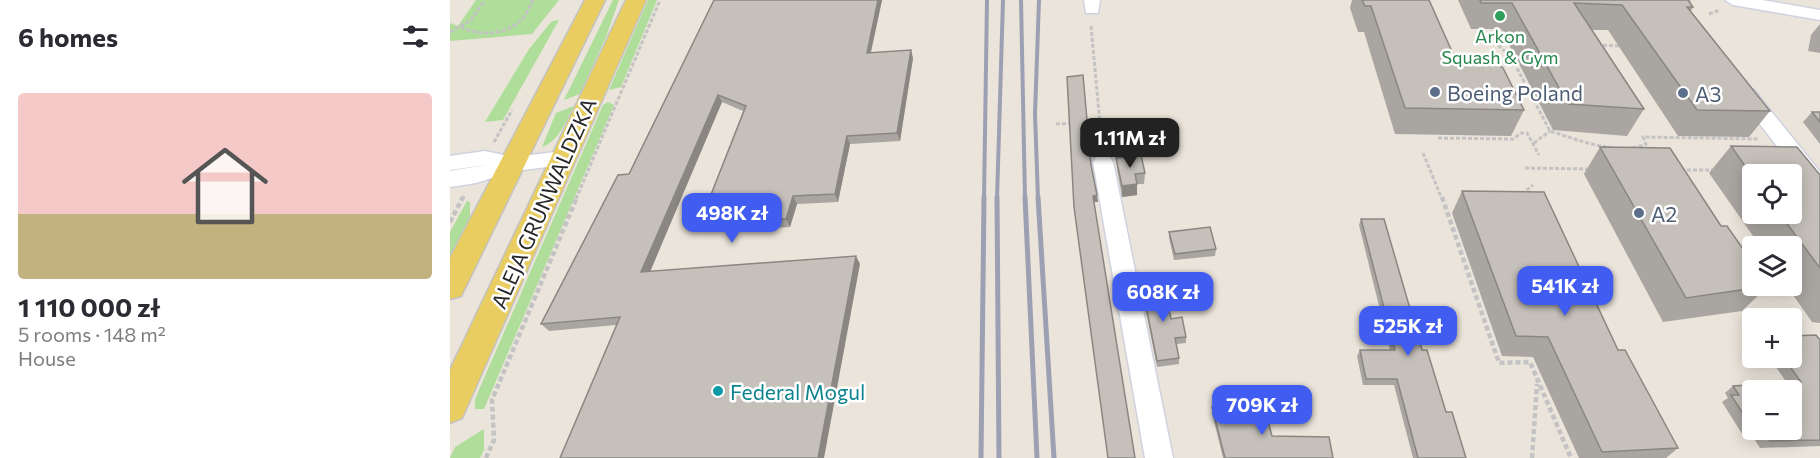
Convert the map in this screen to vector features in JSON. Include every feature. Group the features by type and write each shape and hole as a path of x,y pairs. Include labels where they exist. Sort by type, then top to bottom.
{"main road":[{"name":"ALEJA GRUNWALDZKA","path":"450,287 595,0"},
{"name":"ALEJA GRUNWALDZKA","path":"450,407 636,0"}],"street":[{"path":"1733,0 1820,15"},
{"path":"1737,81 1820,187"},
{"path":"450,163 485,158 514,164"},
{"path":"450,179 476,176 514,164 563,158"},
{"path":"1103,162 1159,458"}],"path":[{"path":"450,32 461,27 481,10 485,0"},
{"path":"461,27 477,35 497,32 523,18 533,0"},
{"path":"486,458 494,440 492,400 660,0"},
{"path":"1687,0 1693,1"},
{"path":"1091,26 1103,162"},
{"path":"1514,41 1494,41 1511,57 1550,132"},
{"path":"1587,45 1633,46"},
{"path":"1056,124 1099,120"},
{"path":"1534,143 1550,132 1602,144 1641,148 1646,144 1643,137 1761,139"},
{"path":"1437,138 1513,139 1521,133 1527,133 1539,155"},
{"path":"1641,148 1645,155"},
{"path":"1423,153 1447,210 1499,363 1530,362 1571,458"},
{"path":"1526,168 1600,170"},
{"path":"1670,174 1680,170 1727,170"},
{"path":"1526,202 1522,193 1533,185"},
{"path":"1447,210 1459,210"},
{"path":"1532,458 1538,381"}],"green space":[{"path":"476,0 559,0 532,34 450,41 450,23 458,26"},
{"path":"613,0 619,0 606,37 580,94 564,100"},
{"path":"648,0 657,0 621,87 609,90"},
{"path":"559,20 503,120 485,122 529,49 552,21"},
{"path":"608,102 614,105 484,409 475,409 475,399 603,105"},
{"path":"574,106 557,135 542,147 556,113"},
{"path":"467,201 470,202 470,219 450,257 450,232"},
{"path":"484,429 484,450 480,458 450,458 455,447"}],"building":[{"path":"714,0 878,0 867,53 911,50 897,133 847,136 835,194 793,196 786,219 699,225 746,106 718,95 641,272 856,256 818,458 560,458 620,317 541,324 618,175 629,174"},
{"path":"1362,0 1429,0 1458,65 1499,65 1503,68 1524,110 1405,108 1371,6 1365,6"},
{"path":"1480,0 1688,0 1693,7 1687,7 1770,111 1697,110 1622,5 1574,3 1644,109 1568,104 1512,3 1481,3"},
{"path":"1083,75 1091,165 1097,195 1093,196 1135,458 1108,458 1074,207 1067,77"},
{"path":"1812,112 1820,112 1820,122"},
{"path":"1731,146 1797,147 1820,175 1820,268 1802,244 1802,236 1796,236 1787,224 1802,224 1802,164 1744,164"},
{"path":"1600,147 1670,148 1721,226 1727,226 1742,248 1742,290 1686,298"},
{"path":"1141,155 1145,173 1135,174 1137,184 1122,186 1116,158"},
{"path":"1462,191 1544,192 1618,350 1625,350 1678,448 1602,452 1548,337 1516,336"},
{"path":"1361,219 1384,219 1422,350 1427,350 1446,412 1452,412 1466,458 1418,458 1397,379 1366,379 1360,350 1395,350"},
{"path":"1210,227 1216,249 1175,254 1169,232"},
{"path":"1163,283 1171,319 1182,317 1186,337 1175,338 1179,358 1157,361 1142,286"},
{"path":"1816,335 1820,340 1820,440 1770,441 1802,440 1802,380 1791,368 1802,368 1802,336"},
{"path":"1742,385 1742,412 1731,395 1739,395 1733,386"},
{"path":"1262,400 1272,436 1329,437 1333,458 1225,458 1212,407"}],"railway":[{"path":"984,199 987,0"},
{"path":"997,199 1003,0"},
{"path":"1021,0 1025,199"},
{"path":"1038,199 1035,114 1039,0"},
{"path":"981,458 984,197"},
{"path":"1025,197 1037,458"},
{"path":"1038,197 1054,458"},
{"path":"997,199 999,458"}],"place":[{"name":"Arkon Squash & Gym","path":"1500,16"},
{"name":"Boeing Poland","path":"1435,92"},
{"name":"A3","path":"1683,93"},
{"name":"A2","path":"1639,213"},
{"name":"Federal Mogul","path":"718,391"}]}
